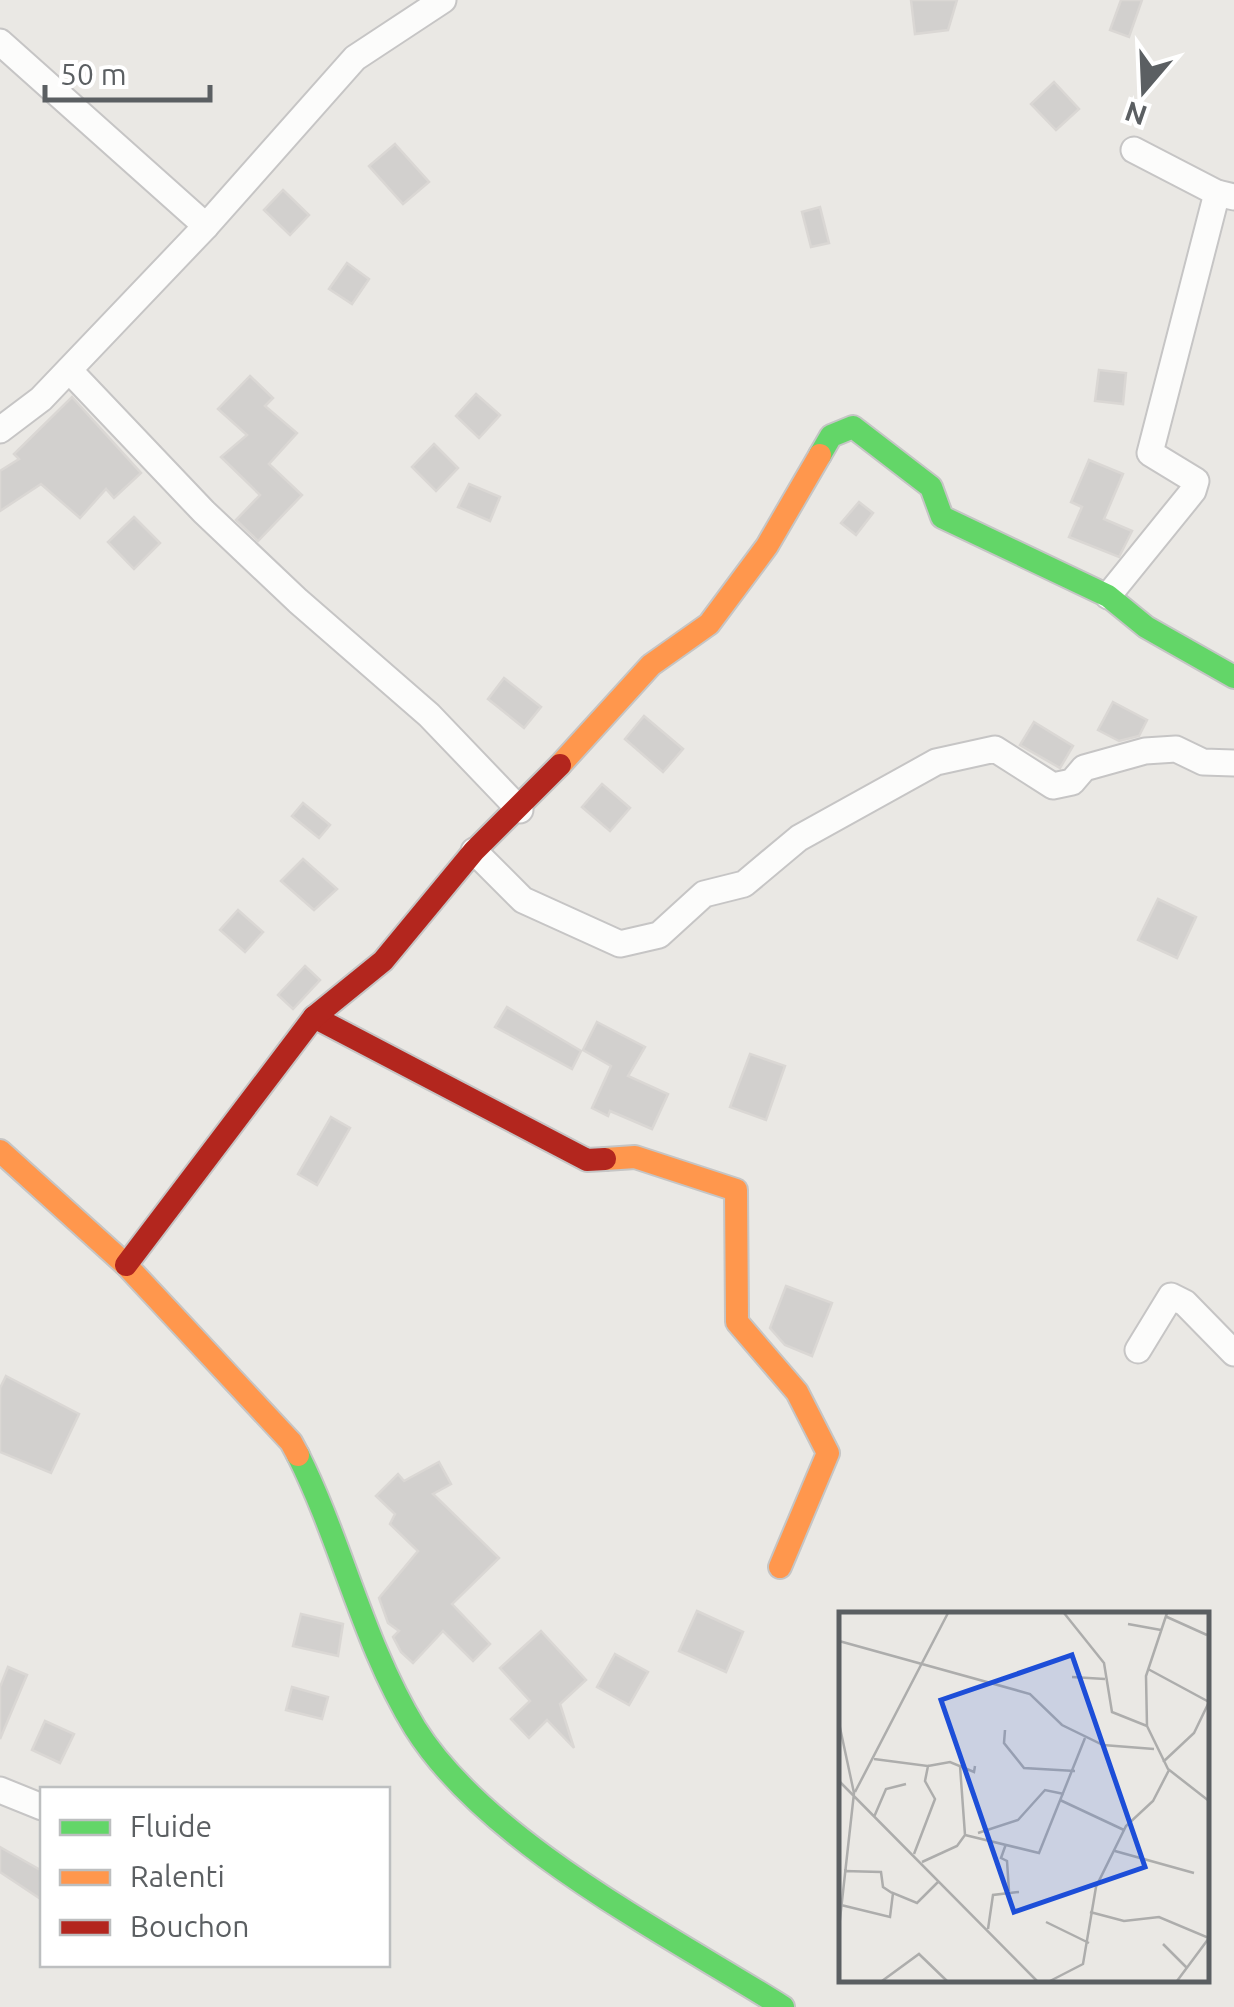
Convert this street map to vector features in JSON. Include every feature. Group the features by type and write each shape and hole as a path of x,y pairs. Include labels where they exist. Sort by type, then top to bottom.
{"street":[{"path":"0,430 68,370 206,226 354,58 443,0"},
{"path":"0,42 206,226"},
{"path":"1108,596 1193,491 1196,482 1150,454 1226,195 1134,150"},
{"path":"68,370 204,512 298,601 430,716 520,810"},
{"path":"126,1265 314,1017 383,962 474,852 520,810 652,665 708,624 767,546 831,436 853,426 931,488 942,517 1108,596 1146,627 1234,677"},
{"path":"474,852 524,900 620,944 659,935 704,894 744,884 799,838 936,762 995,749 1052,786 1072,782 1084,768 1146,751 1176,749 1203,762 1234,763"},
{"path":"314,1017 587,1160 634,1157 736,1190 737,1322 797,1392 828,1453 780,1567"},
{"path":"0,1151 126,1265 291,1442 323,1504 373,1644 416,1729 470,1796 568,1872 782,2007"},
{"path":"1138,1350 1171,1296 1185,1302 1234,1353"},
{"path":"0,1790 40,1806"}],"building":[{"path":"911,0 957,0 948,30 915,34"},
{"path":"1121,0 1142,0 1129,37 1110,30"},
{"path":"1054,82 1079,109 1056,130 1031,104"},
{"path":"395,144 429,182 403,204 369,166"},
{"path":"283,190 309,215 290,235 264,210"},
{"path":"820,207 829,243 811,247 802,212"},
{"path":"347,263 369,279 352,304 329,289"},
{"path":"1099,370 1126,373 1123,404 1095,401"},
{"path":"250,376 273,398 265,406 297,433 269,464 302,495 258,541 236,520 260,495 221,457 247,435 218,409"},
{"path":"476,394 500,415 479,438 456,416"},
{"path":"72,397 141,473 114,498 106,489 80,518 41,484 0,511 0,471 19,459 14,454"},
{"path":"434,444 458,468 436,491 412,467"},
{"path":"1089,460 1123,474 1104,519 1132,531 1119,557 1069,537 1082,507 1071,502"},
{"path":"469,484 500,497 490,521 458,507"},
{"path":"859,502 873,513 856,535 841,523"},
{"path":"134,517 160,543 134,569 108,542"},
{"path":"504,678 541,707 524,728 488,699"},
{"path":"1113,702 1147,720 1139,736 1119,741 1098,730"},
{"path":"644,716 683,749 663,772 625,739"},
{"path":"1034,722 1073,746 1060,768 1020,745"},
{"path":"602,784 630,808 610,831 582,807"},
{"path":"303,803 330,825 319,838 292,816"},
{"path":"303,859 337,889 314,910 281,881"},
{"path":"1158,899 1196,917 1177,958 1138,940"},
{"path":"238,910 263,932 245,952 220,930"},
{"path":"305,966 320,980 293,1009 278,995"},
{"path":"507,1007 581,1051 572,1069 495,1027"},
{"path":"597,1022 645,1047 628,1076 668,1094 652,1129 610,1111 608,1116 592,1108 611,1066 583,1050"},
{"path":"750,1054 785,1066 766,1120 730,1107"},
{"path":"331,1117 350,1128 317,1185 298,1174"},
{"path":"786,1286 832,1303 812,1356 785,1345 770,1328"},
{"path":"6,1376 79,1414 51,1473 0,1452 0,1388"},
{"path":"439,1462 451,1484 433,1494 499,1558 452,1604 490,1644 473,1661 443,1631 413,1663 393,1637 399,1631 388,1623 379,1598 418,1551 390,1524 395,1514 376,1496 398,1474 404,1481"},
{"path":"697,1611 743,1632 726,1672 679,1651"},
{"path":"301,1614 343,1624 338,1656 293,1646"},
{"path":"541,1631 586,1680 560,1704 574,1748 547,1720 529,1738 511,1719 530,1701 500,1668"},
{"path":"615,1654 648,1672 629,1705 597,1687"},
{"path":"8,1667 27,1675 0,1739 0,1687"},
{"path":"292,1687 328,1697 322,1719 286,1710"},
{"path":"45,1721 74,1734 60,1763 32,1750"},
{"path":"0,1847 40,1870 40,1899 0,1872"}],"traffic: fast":[{"path":"820,455 831,436 853,427 931,487 942,517 1108,596 1146,627 1234,677"},
{"path":"298,1455 381,1662 415,1728 447,1770 487,1810 583,1884 783,2007"}],"traffic: slow":[{"path":"560,765 651,665 709,624 767,546 820,455"},
{"path":"0,1151 126,1265 291,1442 298,1455"},
{"path":"605,1159 635,1157 736,1190 737,1322 797,1392 828,1453 780,1567"}],"traffic: jam":[{"path":"126,1265 314,1017 383,961 474,851 560,765"},
{"path":"314,1017 587,1160 605,1159"}]}
